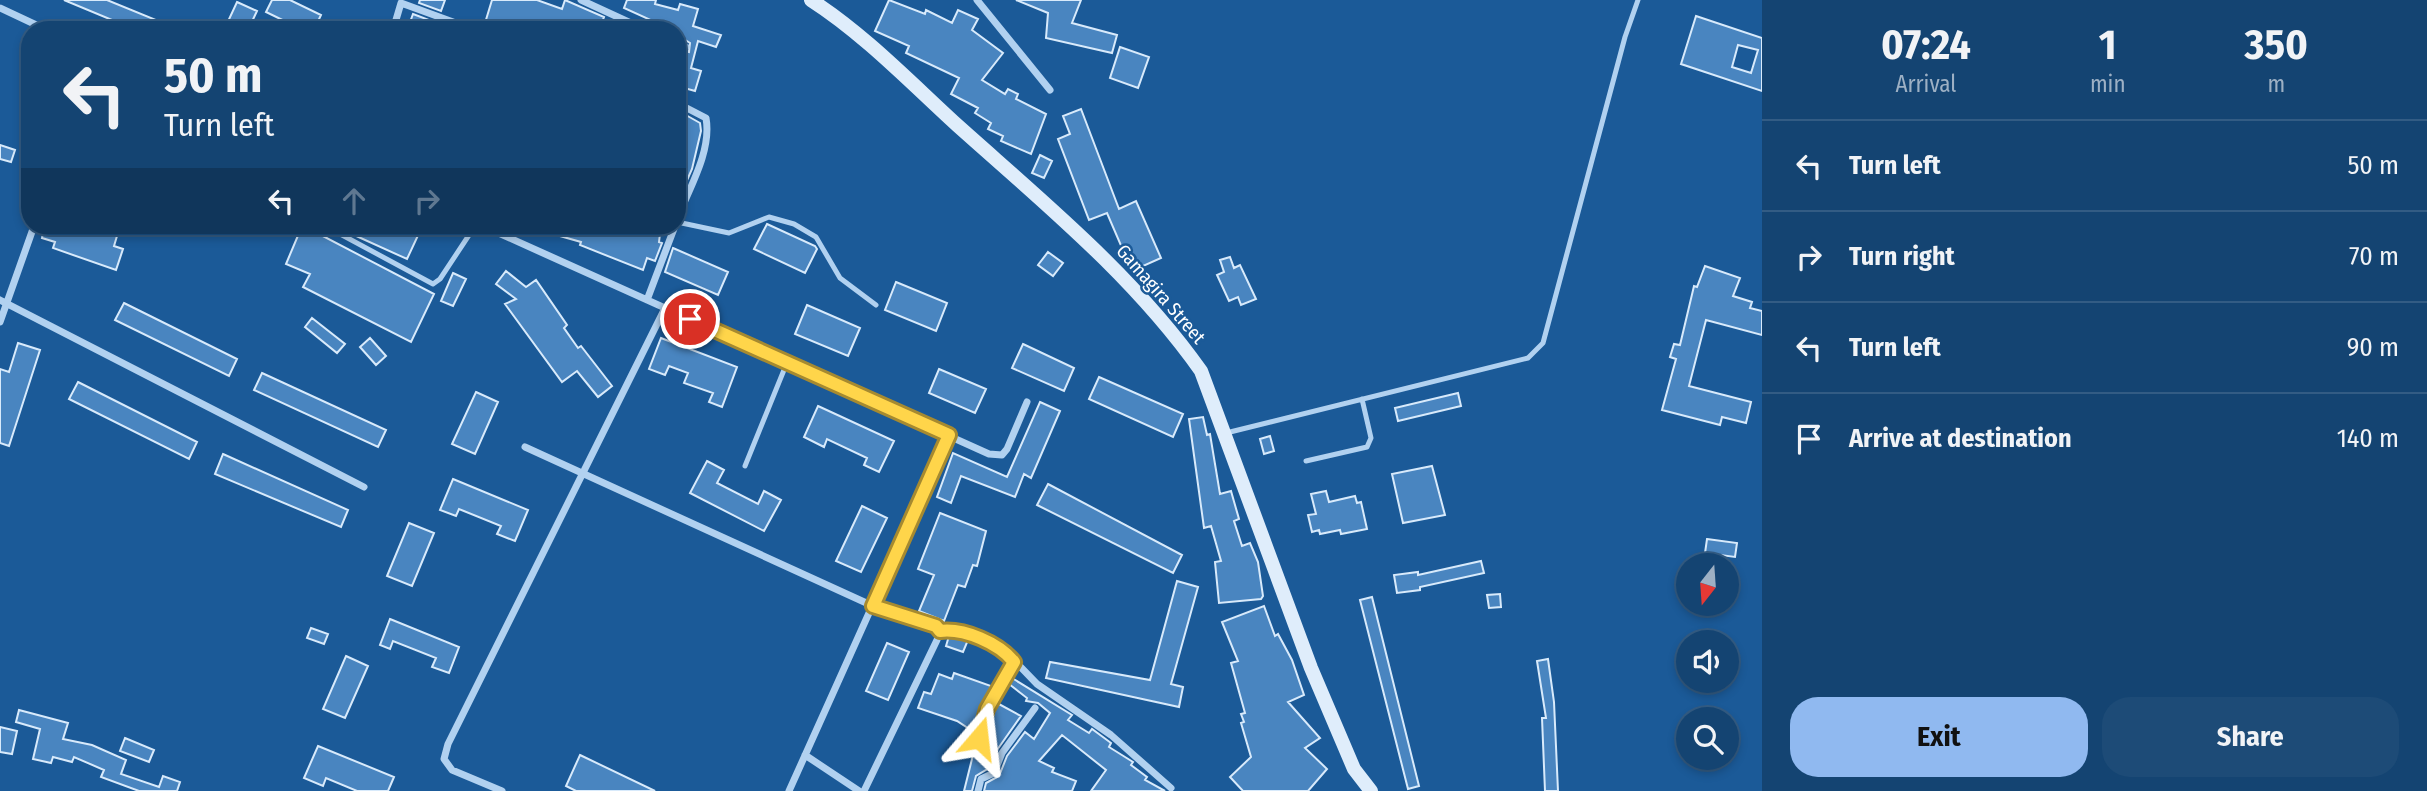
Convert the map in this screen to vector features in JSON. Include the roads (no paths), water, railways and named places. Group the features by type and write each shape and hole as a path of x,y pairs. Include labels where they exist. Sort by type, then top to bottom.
{"street":[{"path":"581,0 626,21"},
{"name":"Gamagira Street","path":"811,0 887,61 1103,256 1179,340 1201,371 1311,668 1354,769 1371,791"},
{"path":"977,0 1050,90"},
{"path":"396,21 402,2 452,21"},
{"path":"0,8 28,21"},
{"path":"686,108 706,118 708,128 706,143 686,196"},
{"path":"0,322 31,235"},
{"path":"503,235 786,365 989,454 1002,455 1027,402"},
{"path":"647,299 671,235"},
{"path":"0,300 9,302 364,487"},
{"path":"502,791 452,770 444,759 448,744 665,308"},
{"path":"789,791 949,435"},
{"path":"524,447 873,606 936,626 940,631"},
{"path":"940,631 952,629 1007,653 1037,684 1111,734 1171,788"},
{"path":"805,755 862,791 940,631"},
{"path":"979,738 987,709 1014,662"},
{"path":"978,791 981,779 994,773 1002,753 1035,708"}],"lane":[{"path":"1226,433 1528,358 1543,343 1625,37 1638,0"},
{"path":"686,224 729,233 769,217 794,224 816,237 840,278 876,305"},
{"path":"342,235 433,284 440,279 469,235"},
{"path":"745,466 786,365"},
{"path":"1306,461 1367,447 1371,438 1362,399"}]}
